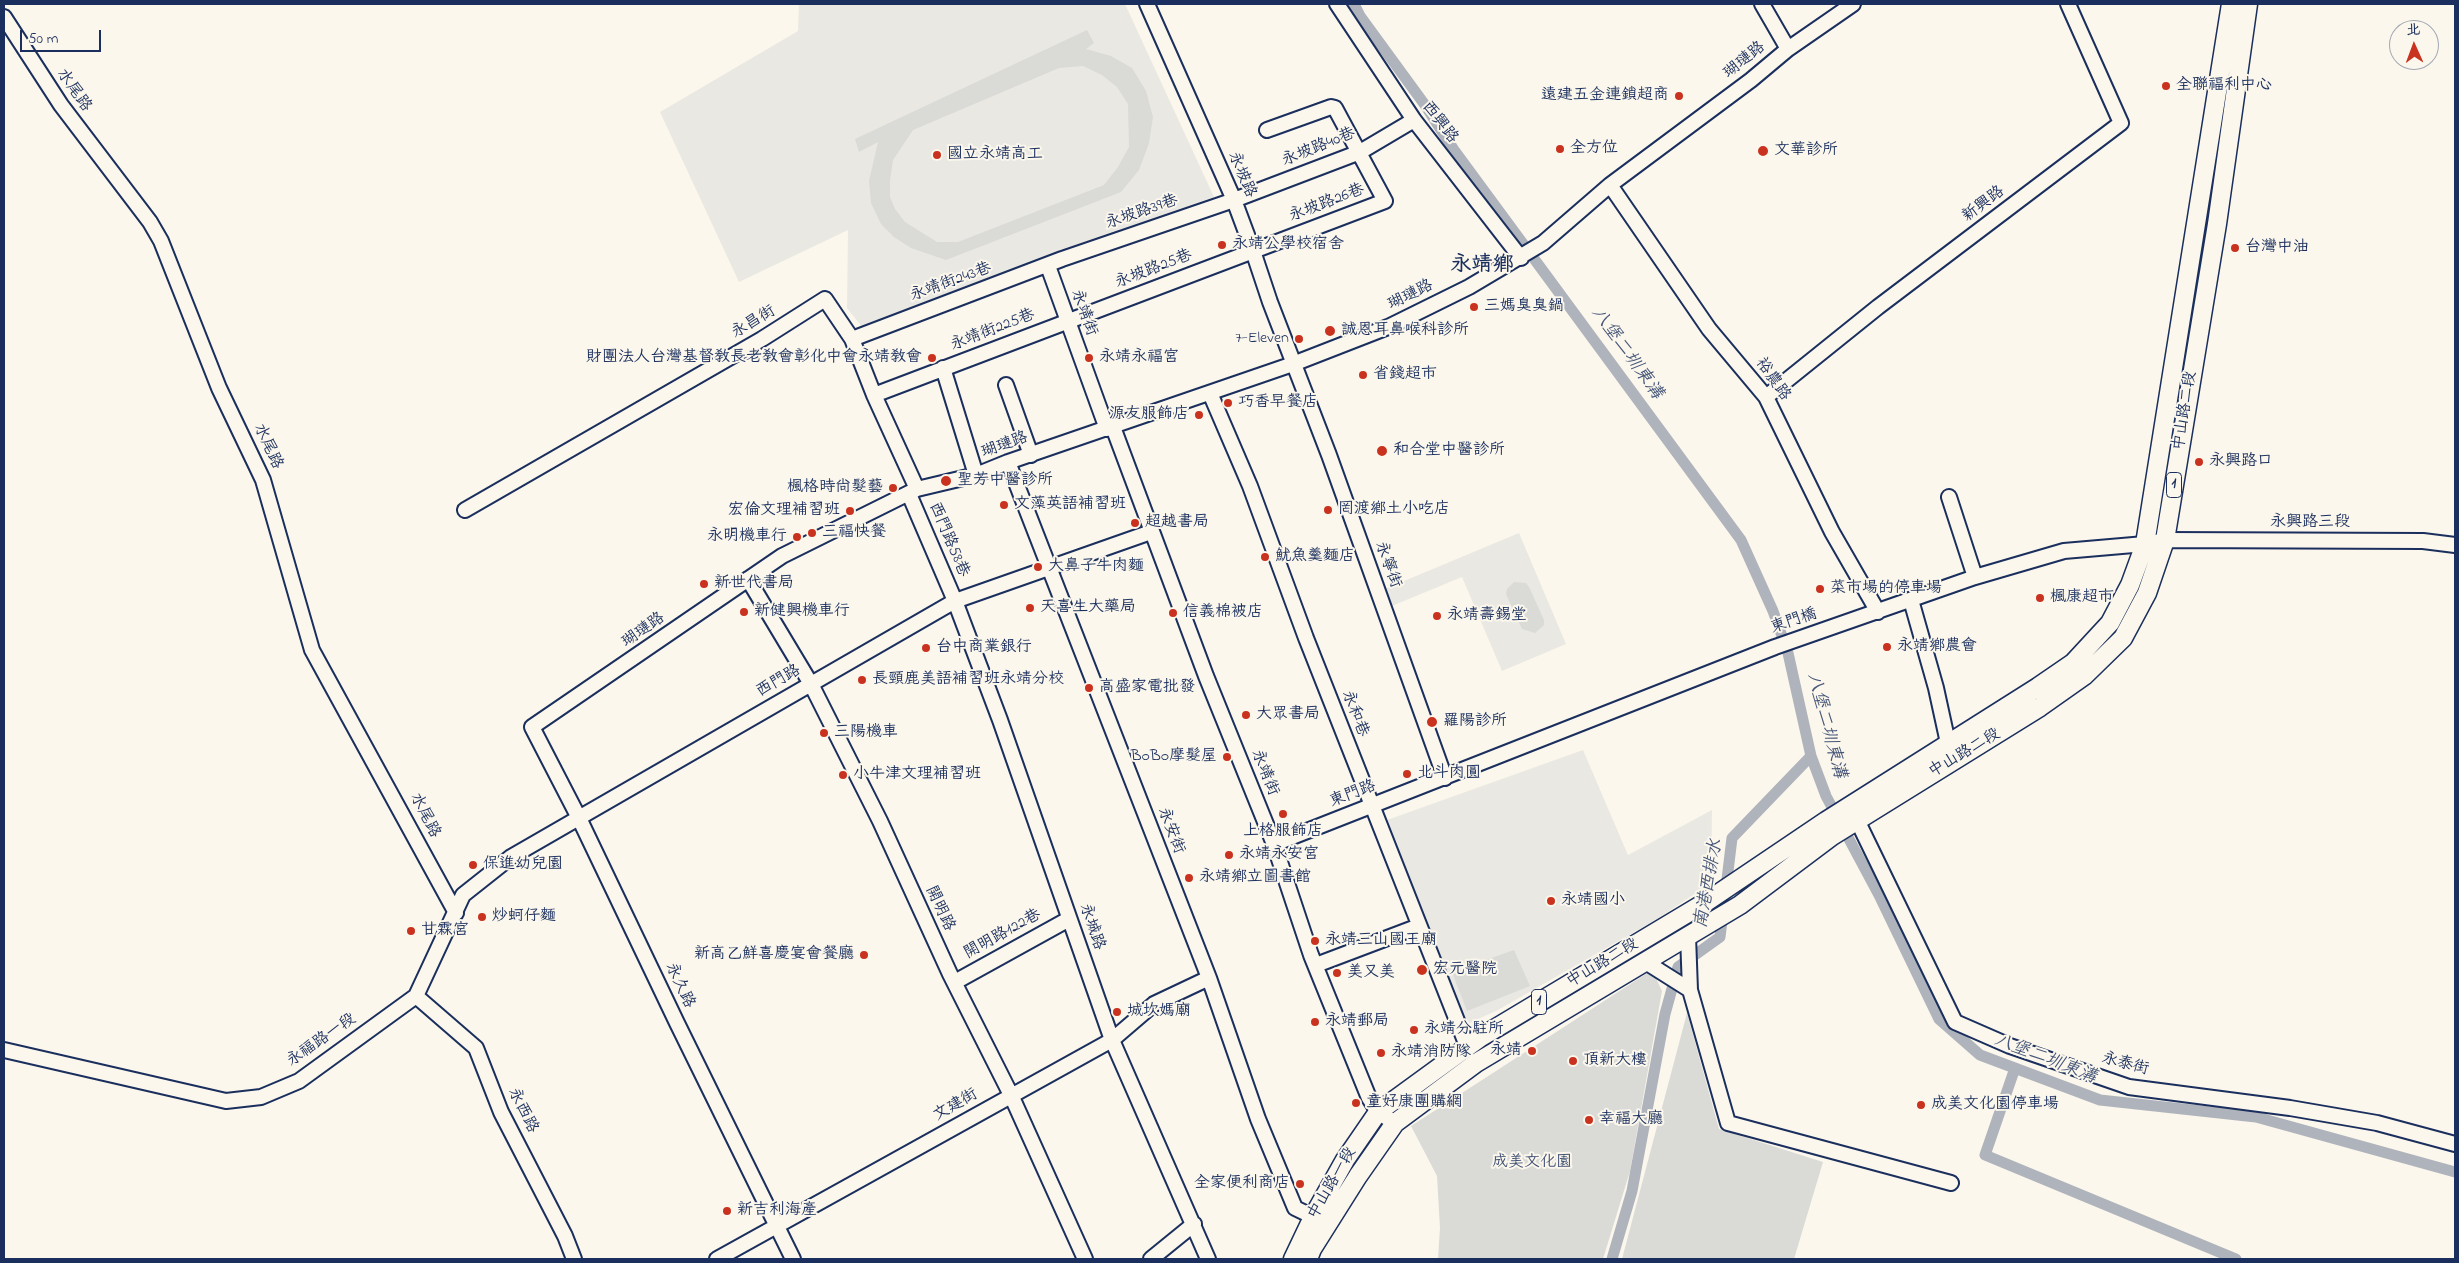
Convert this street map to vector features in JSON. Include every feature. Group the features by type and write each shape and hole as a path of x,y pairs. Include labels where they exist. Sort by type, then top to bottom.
{"main road":[{"name":"中山路二段","path":"1854,812 1948,743 2073,663 2110,623 2130,585 2145,544 2231,4"},
{"name":"中山路二段","path":"1854,812 2016,722 2084,676 2123,638 2140,608 2165,540 2217,224 2248,4"},
{"name":"1","path":"1688,936 1740,905 1829,828 1854,812"},
{"name":"中山路二段","path":"1378,1112 1468,1046 1829,828"},
{"name":"中山路二段","path":"1395,1123 1476,1063 1688,936"},
{"name":"中山路一段","path":"1308,1259 1320,1220 1345,1160 1378,1112"},
{"name":"中山路一段","path":"1292,1259 1395,1123"}],"street":[{"name":"永坡路","path":"1147,4 1234,200 1293,364"},
{"name":"西興路","path":"1337,4 1414,120 1521,257"},
{"path":"1762,4 1788,49"},
{"name":"瑚璉路","path":"532,727 782,556 913,492 976,475 1008,462 1293,364 1388,327 1469,287 1543,243 1610,185 1752,80 1788,49 1853,4"},
{"name":"新興路","path":"1766,397 1878,306 2121,122 2068,4"},
{"name":"水尾路","path":"4,17 61,105 150,222 161,242 219,388 263,480 312,650 456,913"},
{"path":"1267,130 1331,107 1335,108 1360,152"},
{"name":"永坡路40巷","path":"1234,200 1360,152 1414,120"},
{"name":"永坡路26巷","path":"1253,251 1385,201 1360,152"},
{"name":"裕農路","path":"1610,185 1710,329 1766,397 1832,532 1878,612"},
{"name":"永坡路39巷","path":"1062,259 1234,200"},
{"name":"永坡路25巷","path":"1068,322 1253,251"},
{"name":"永靖街243巷","path":"852,339 1048,266 1062,259"},
{"name":"永靖街","path":"1048,266 1206,676 1274,844 1311,955 1361,1079 1378,1112 1395,1123"},
{"name":"永昌街","path":"465,510 762,339 825,299 852,339 913,492"},
{"name":"永靖街225巷","path":"874,395 1068,322"},
{"name":"永寧街","path":"1293,364 1329,455 1445,778"},
{"path":"943,368 976,475"},
{"path":"1006,385 1031,455"},
{"name":"永和巷","path":"1210,393 1250,486 1306,638 1468,1046"},
{"name":"永安街","path":"1008,462 1209,978 1258,1119 1295,1208 1320,1220"},
{"name":"西門路58巷","path":"913,492 955,601"},
{"path":"1949,497 1975,577"},
{"name":"西門路","path":"456,913 463,895 511,857 955,601 1151,532"},
{"name":"東門橋","path":"1445,778 1775,647 1975,577 2064,551 2145,544 2165,540"},
{"name":"永興路三段","path":"2165,540 2423,541 2455,545"},
{"name":"開明路","path":"748,579 811,684 880,821 1010,1095 1085,1259"},
{"path":"1911,600 1936,688 1948,743"},
{"name":"永城路","path":"955,601 1003,730 1112,1040 1208,1259"},
{"name":"永久路","path":"532,727 579,818 793,1259"},
{"name":"東門路","path":"1274,844 1445,778"},
{"name":"永泰街","path":"1854,812 1955,1022 2010,1046 2129,1087 2290,1108 2377,1123 2455,1144"},
{"name":"永福路一段","path":"5,1054 226,1101 261,1097 299,1080 416,996 456,913"},
{"name":"開明路122巷","path":"955,982 1069,919"},
{"path":"1316,965 1419,926"},
{"path":"1688,936 1690,990 1728,1123 1951,1183"},
{"path":"1644,961 1690,990"},
{"name":"文建街","path":"717,1259 778,1227 1010,1095 1112,1040 1154,1004 1209,978"},
{"name":"永西路","path":"416,996 476,1048 501,1112 560,1227 574,1259"},
{"path":"1151,1259 1194,1224"}],"shaded area":[{"name":"國立永靖高工","path":"799,4 1125,4 1214,197 863,328 847,308 848,230 739,282 660,112 798,31"},
{"path":"1519,533 1566,644 1502,671 1462,577 1387,608 1380,591"},
{"name":"永靖國小","path":"1583,750 1628,855 1712,810 1711,883 1657,919 1498,1010 1465,1025 1387,820"}],"green space":[{"path":"1087,30 1094,43 1086,49 1111,56 1132,68 1146,91 1153,117 1149,143 1139,170 1121,192 946,260 911,248 894,237 881,224 871,203 869,181 878,142 859,152 855,139","holes":["1083,66 1102,75 1117,87 1128,104 1129,147 1118,167 1104,185 958,242 937,242 905,222 895,209 890,197 893,160 913,130 1059,68"]},
{"path":"1514,582 1526,583 1544,620 1544,625 1535,633 1522,629 1506,594 1507,589"},
{"path":"1514,950 1530,986 1467,1011 1452,972"},
{"name":"成美文化園","path":"1652,970 1662,991 1630,1171 1603,1259 1438,1259 1440,1228 1437,1176 1411,1126"},
{"path":"1687,1013 1719,1129 1823,1162 1794,1259 1622,1259"}],"waterway":[{"name":"八堡二圳東溝","path":"1354,4 1360,16 1425,105 1454,150 1741,540 1773,611 1788,653 1811,756 1826,796 1880,897 1939,1019 1980,1055 2100,1100 2256,1117 2455,1172"},
{"name":"南港西排水","path":"1612,1259 1632,1191 1665,1014 1678,967 1720,937 1732,838 1811,756"},
{"path":"2015,1068 1985,1155 2236,1259"}],"place":[{"name":"全聯福利中心","path":"2166,86"},
{"name":"遠建五金連鎖超商","path":"1679,96"},
{"name":"全方位","path":"1560,149"},
{"name":"文華診所","path":"1763,151"},
{"name":"國立永靖高工","path":"937,155"},
{"name":"永靖公學校宿舍","path":"1222,245"},
{"name":"台灣中油","path":"2235,248"},
{"name":"三媽臭臭鍋","path":"1474,307"},
{"name":"誠恩耳鼻喉科診所","path":"1330,331"},
{"name":"7-Eleven","path":"1299,339"},
{"name":"財團法人台灣基督教長老教會彰化中會永靖教會","path":"932,358"},
{"name":"永靖永福宮","path":"1089,358"},
{"name":"省錢超市","path":"1363,375"},
{"name":"巧香早餐店","path":"1228,403"},
{"name":"源友服飾店","path":"1199,415"},
{"name":"和合堂中醫診所","path":"1382,451"},
{"name":"永興路口","path":"2199,462"},
{"name":"聖芳中醫診所","path":"946,481"},
{"name":"楓格時尚髮藝","path":"893,488"},
{"name":"文藻英語補習班","path":"1004,505"},
{"name":"罔渡鄉土小吃店","path":"1328,510"},
{"name":"宏倫文理補習班","path":"850,511"},
{"name":"超越書局","path":"1135,523"},
{"name":"三福快餐","path":"812,533"},
{"name":"永明機車行","path":"797,537"},
{"name":"魷魚羹麵店","path":"1265,557"},
{"name":"大鼻子牛肉麵","path":"1038,567"},
{"name":"新世代書局","path":"704,584"},
{"name":"菜市場的停車場","path":"1820,589"},
{"name":"楓康超市","path":"2040,598"},
{"name":"天喜生大藥局","path":"1030,608"},
{"name":"新健興機車行","path":"744,612"},
{"name":"信義棉被店","path":"1173,613"},
{"name":"永靖壽錫堂","path":"1437,616"},
{"name":"永靖鄉農會","path":"1887,647"},
{"name":"台中商業銀行","path":"926,648"},
{"name":"長頸鹿美語補習班永靖分校","path":"862,680"},
{"name":"高盛家電批發","path":"1089,688"},
{"name":"大眾書局","path":"1246,715"},
{"name":"羅陽診所","path":"1432,722"},
{"name":"三陽機車","path":"824,733"},
{"name":"BoBo摩髮屋","path":"1227,757"},
{"name":"北斗肉圓","path":"1407,774"},
{"name":"小牛津文理補習班","path":"843,775"},
{"name":"上格服飾店","path":"1283,814"},
{"name":"永靖永安宮","path":"1229,855"},
{"name":"保進幼兒園","path":"473,865"},
{"name":"永靖鄉立圖書館","path":"1189,878"},
{"name":"永靖國小","path":"1551,901"},
{"name":"炒蚵仔麵","path":"482,917"},
{"name":"甘霖宮","path":"411,931"},
{"name":"永靖三山國王廟","path":"1315,941"},
{"name":"新高乙鮮喜慶宴會餐廳","path":"864,955"},
{"name":"宏元醫院","path":"1422,970"},
{"name":"美又美","path":"1337,973"},
{"name":"城坎媽廟","path":"1117,1012"},
{"name":"永靖郵局","path":"1315,1022"},
{"name":"永靖分駐所","path":"1414,1030"},
{"name":"永靖","path":"1532,1051"},
{"name":"永靖消防隊","path":"1381,1053"},
{"name":"頂新大樓","path":"1573,1061"},
{"name":"童好康團購網","path":"1356,1103"},
{"name":"成美文化園停車場","path":"1921,1105"},
{"name":"幸福大廳","path":"1589,1120"},
{"name":"全家便利商店","path":"1300,1184"},
{"name":"新吉利海產","path":"727,1211"}],"district":[{"name":"永靖鄉","path":"1482,267"}]}
